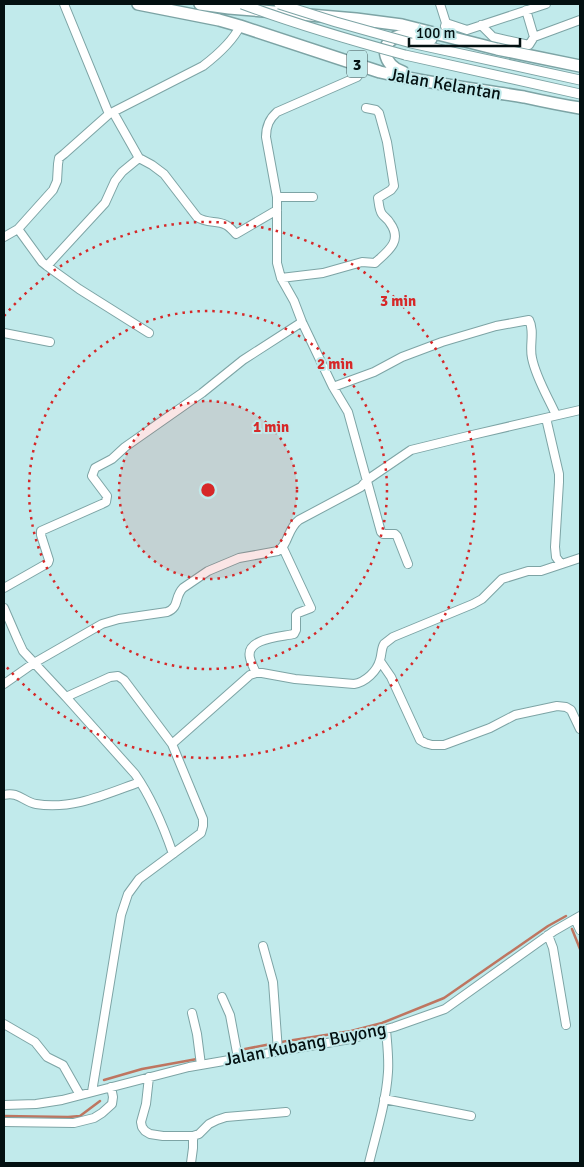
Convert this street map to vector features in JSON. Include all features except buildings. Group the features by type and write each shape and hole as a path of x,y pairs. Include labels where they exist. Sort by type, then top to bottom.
{"highway":[{"name":"Jalan Kelantan","path":"138,4 240,26 396,76 580,108"},
{"path":"200,4 402,25 444,38 580,66"},
{"path":"444,38 408,35 396,37 391,40 386,50 387,61 400,71 473,90"}],"main road":[{"name":"3","path":"242,4 327,33 405,55 580,94"},
{"name":"3","path":"279,4 411,43 580,80"}],"street":[{"path":"64,4 111,113 139,158 164,174 197,217 206,222 227,225 236,234 277,210"},
{"path":"440,4 446,23 444,38"},
{"path":"446,23 467,30 546,4"},
{"path":"526,10 534,37"},
{"path":"481,25 493,37 529,45 534,37 580,20"},
{"path":"4,237 18,229 53,190 59,158 111,113 194,72 210,61 236,34 240,26"},
{"path":"363,66 357,77 277,112 268,122 266,137 277,197 277,262 281,278 294,301 333,387 348,412 381,532 397,536 408,564"},
{"path":"281,278 323,273 362,262 375,263 390,249 394,242 395,232 389,221 380,212 378,198 394,186 387,142 379,113 376,110 366,108"},
{"path":"47,266 105,203 118,176 139,158"},
{"path":"277,197 313,197"},
{"path":"18,229 47,266 79,289 149,333"},
{"path":"333,387 374,372 402,357 442,342 496,326 530,320 531,357 556,415"},
{"path":"4,588 48,563 49,560 41,531 106,502 107,496 92,476 95,468 117,456 125,447 202,393 243,360 302,322"},
{"path":"4,332 50,342"},
{"path":"4,684 34,663 102,624 172,610 176,606 177,596 183,588 208,571 239,558 274,553 283,548 295,523 361,488 368,480 411,450 580,410"},
{"path":"546,418 559,474 555,547 561,564"},
{"path":"256,673 249,657 253,645 259,641 294,634 296,630 296,615 311,608 283,548"},
{"path":"172,744 250,675 262,673 295,679 361,683 366,680 380,662 382,646 393,638 473,604 482,599 502,579 528,571 541,572 580,558"},
{"path":"4,608 23,651 135,774 165,831 173,854"},
{"path":"380,662 392,677 420,740 425,743 444,745 490,728 515,715 556,706 566,707 571,710 580,729"},
{"path":"66,697 110,677 118,676 124,680 172,744 203,819 201,833 139,879 128,894 121,915 92,1092"},
{"path":"4,795 16,795 34,804 64,806 90,800 140,782"},
{"path":"578,918 580,930"},
{"name":"Jalan Kubang Buyong","path":"4,1105 36,1104 80,1096 202,1065 350,1039 386,1029 446,1009 548,935 578,918"},
{"path":"548,935 553,948 566,1025"},
{"path":"263,946 273,982 278,1051"},
{"path":"222,997 230,1015 238,1058"},
{"path":"192,1013 202,1065"},
{"path":"4,1024 35,1042 47,1057 63,1065 80,1096"},
{"path":"369,1163 384,1099 388,1071 386,1029"},
{"path":"150,1078 141,1122 142,1127 150,1134 193,1136 199,1134 209,1124 226,1117 286,1112"},
{"path":"4,1122 74,1123 94,1118 112,1104 111,1087"},
{"path":"384,1099 470,1116"},
{"path":"191,1163 193,1136"}],"waterway":[{"path":"281,1042 351,1031 382,1023 444,998 548,926 566,916"},
{"path":"572,929 580,949"},
{"path":"245,1049 271,1044"},
{"path":"104,1080 142,1069 197,1059"},
{"path":"4,1116 80,1116 100,1101"}]}
